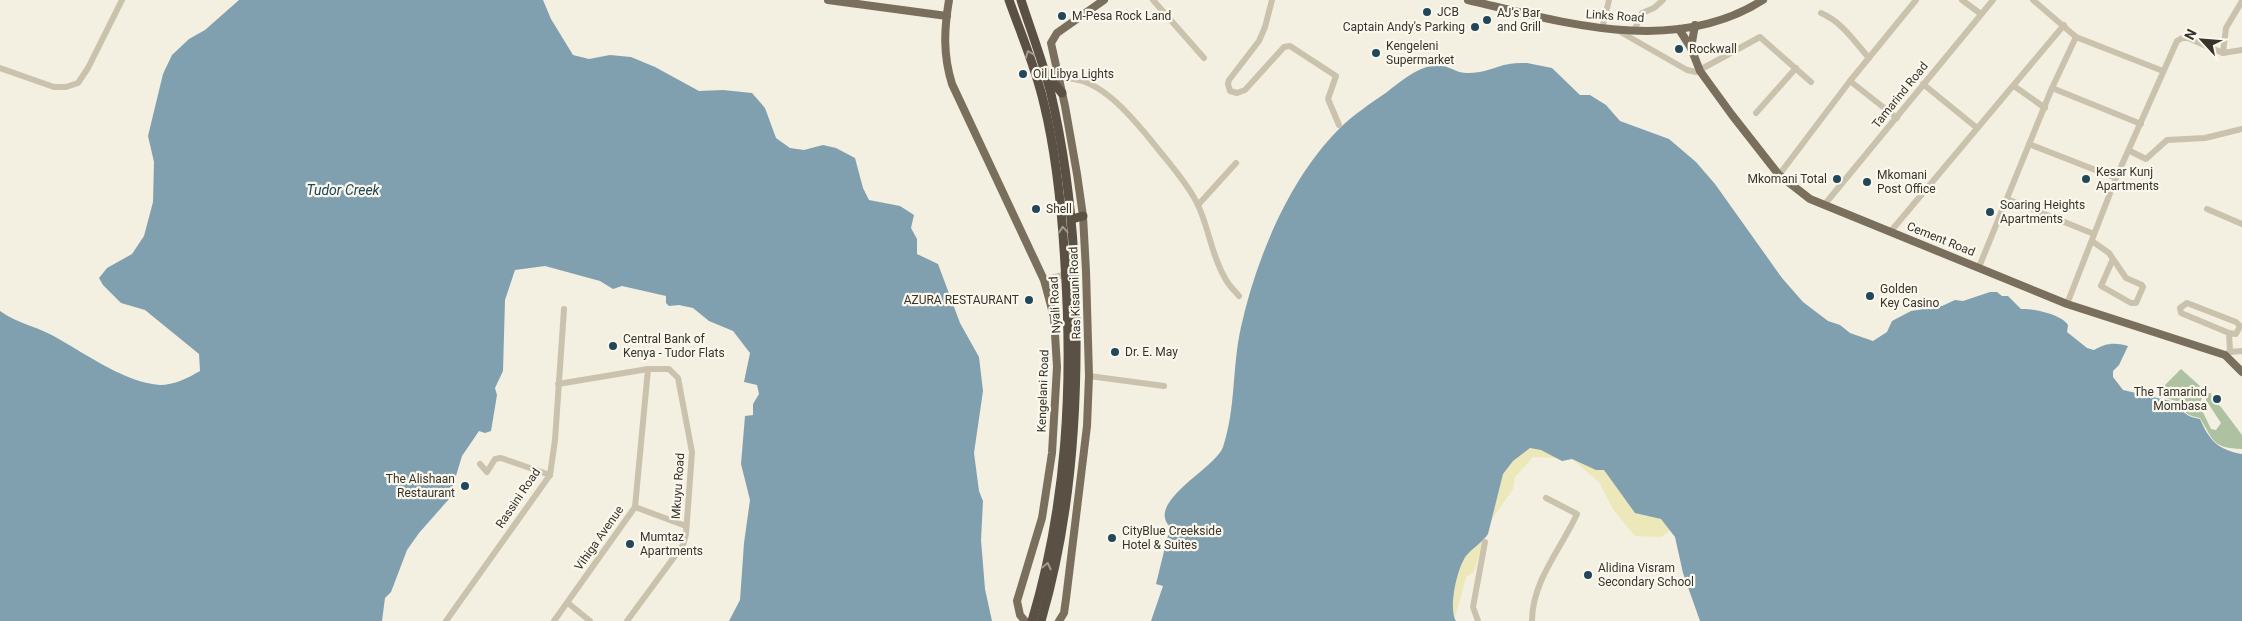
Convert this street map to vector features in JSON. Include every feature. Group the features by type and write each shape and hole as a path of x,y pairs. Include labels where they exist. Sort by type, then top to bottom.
{"highway":[{"name":"Nyali Road","path":"1009,0 1038,81 1047,117 1060,191 1066,274 1070,366 1065,461 1038,617"},
{"name":"Nyali Road","path":"1021,0 1044,71 1054,110 1072,219 1074,245 1077,356 1073,455 1063,528 1038,617"},
{"path":"1044,71 1062,93"},
{"path":"1072,219 1083,216"}],"main road":[{"path":"828,0 947,16"},
{"name":"Kengelani Road","path":"949,0 944,47 952,84 1044,280 1054,317 1057,352 1052,453 1042,518 1019,593 1017,606 1020,616 1025,621"},
{"name":"Ras Kisauni Road","path":"1059,621 1064,612 1085,450 1088,376 1083,216 1060,80 1050,46 1057,33 1104,0"},
{"name":"Links Road","path":"1468,0 1602,29 1634,31 1679,29 1699,25"},
{"path":"1691,48 1699,25 1735,13 1763,0"},
{"name":"Cement Road","path":"1679,29 1691,48 1700,71 1779,175 1802,194 2067,304 2228,353 2242,372"}],"street":[{"path":"0,68 54,87 66,87 78,83 88,68 122,0"},
{"path":"1153,0 1204,58"},
{"path":"1272,0 1263,34 1229,80 1230,91 1241,93 1284,47 1290,46 1336,76 1328,100 1339,124"},
{"path":"1634,31 1642,13 1654,8 1663,0"},
{"path":"1779,175 1850,81 1916,0"},
{"path":"1962,0 1981,14"},
{"name":"Tamarind Road","path":"1825,204 1993,0"},
{"path":"2033,0 2076,37 2163,71"},
{"path":"1602,29 1606,1"},
{"path":"2223,53 2226,28 2242,1"},
{"path":"1821,13 1834,19 1842,26 1869,58"},
{"path":"1892,231 2064,25"},
{"path":"1617,30 1693,72 1700,71 1758,37 1763,38 1811,82"},
{"path":"1979,267 2052,88 2076,37"},
{"path":"2067,304 2116,178 2130,152 2177,41 2182,38 2188,38 2223,53 2242,50"},
{"path":"1756,113 1796,68"},
{"path":"1060,80 1069,78 1080,80 1101,91 1124,109 1188,187 1198,205 1222,272 1239,296"},
{"path":"1850,81 1897,118"},
{"path":"1923,84 1977,128"},
{"path":"2014,86 2044,108"},
{"path":"2052,88 2141,124"},
{"path":"2130,152 2146,159 2167,140 2205,138 2242,128"},
{"path":"2030,144 2116,178"},
{"path":"1198,205 1236,163"},
{"path":"2007,199 2093,237 2114,259 2126,278 2143,287 2136,303 2132,303 2101,286 2114,259"},
{"path":"2207,209 2242,224"},
{"path":"1044,280 1066,274"},
{"path":"2187,304 2236,322 2241,326 2236,334 2229,333 2181,313 2180,308 2187,304"},
{"name":"Rassini Road","path":"446,621 550,475 555,440 564,309"},
{"path":"2229,333 2228,353 2242,351"},
{"path":"558,384 648,369"},
{"name":"Mkuyu Road","path":"627,621 683,545 686,526 692,452 678,378 669,369 648,369"},
{"name":"Vihiga Avenue","path":"554,621 635,507 648,369"},
{"path":"1088,376 1164,386"},
{"path":"480,464 487,472 495,459 501,458 550,475"},
{"path":"1532,621 1538,588 1577,514 1546,498"},
{"path":"635,507 686,526"},
{"path":"1478,621 1472,607 1485,542"},
{"path":"568,603 590,621"}],"green space":[{"path":"2181,369 2200,386 2197,390 2203,396 2199,404 2211,429 2216,430 2221,423 2206,400 2208,393 2211,393 2212,399 2221,407 2242,435 2242,449 2219,445 2212,438 2200,418 2186,413 2176,401 2159,396 2157,393"}],"sand":[{"path":"1575,423 1693,513 1661,537 1635,536 1614,511 1599,482 1572,459 1533,457 1515,477 1513,489 1488,525 1474,572 1466,577 1456,615 1451,621 1418,621 1485,433"}],"water":[{"name":"Tudor Creek","path":"239,0 543,0 551,19 573,55 589,59 610,55 631,57 655,67 699,91 723,90 752,93 765,108 776,138 790,148 804,150 823,145 836,148 855,158 863,188 869,200 900,206 914,215 911,228 917,239 917,254 938,264 960,323 979,357 983,391 974,453 979,491 983,501 981,540 985,589 992,621 729,621 740,600 744,543 750,500 741,464 745,416 753,415 753,404 759,394 757,385 744,382 750,353 733,331 709,321 693,308 679,305 669,306 666,303 666,296 622,286 613,289 600,281 545,266 515,270 505,300 503,371 495,388 497,395 491,431 485,433 479,431 462,456 449,499 419,533 407,550 391,592 385,598 382,621 0,621 0,311 52,335 121,374 147,383 170,384 181,381 200,371 199,354 145,310 121,303 103,285 99,278 107,268 132,254 144,236 153,202 154,162 148,136 163,74 172,55 189,39 205,30"},
{"path":"1527,63 1552,68 1580,95 1590,95 1606,105 1620,121 1669,139 1696,162 1715,184 1782,278 1803,302 1828,321 1840,325 1850,333 1873,341 1887,332 1892,321 1911,311 1942,306 1955,300 1963,301 1990,292 1997,292 2002,296 2008,296 2021,309 2040,311 2065,321 2068,325 2067,332 2087,348 2094,350 2102,346 2114,344 2128,346 2119,365 2113,371 2113,377 2123,390 2175,402 2185,414 2200,419 2215,443 2227,450 2242,454 2242,621 1700,621 1683,573 1675,537 1661,519 1635,513 1604,470 1596,470 1572,459 1562,461 1541,450 1530,448 1513,461 1503,474 1488,534 1468,553 1463,562 1453,598 1456,621 1151,621 1163,586 1156,584 1170,527 1165,517 1167,507 1174,496 1218,455 1223,447 1230,417 1238,342 1247,301 1265,248 1277,221 1305,171 1321,149 1344,124 1414,72 1438,65 1463,73 1473,73 1507,64"}],"place":[{"name":"JCB","path":"1427,12"},
{"name":"M-Pesa Rock Land","path":"1062,16"},
{"name":"AJ’s Bar and Grill","path":"1487,20"},
{"name":"Captain Andy's Parking","path":"1475,27"},
{"name":"Rockwall","path":"1679,49"},
{"name":"Kengeleni Supermarket","path":"1376,53"},
{"name":"Oil Libya Lights","path":"1023,74"},
{"name":"Mkomani Total","path":"1837,179"},
{"name":"Kesar Kunj Apartments","path":"2086,179"},
{"name":"Mkomani Post Office","path":"1867,182"},
{"name":"Shell","path":"1036,209"},
{"name":"Soaring Heights Apartments","path":"1990,212"},
{"name":"Golden Key Casino","path":"1870,296"},
{"name":"AZURA RESTAURANT","path":"1029,300"},
{"name":"Central Bank of Kenya - Tudor Flats","path":"613,346"},
{"name":"Dr. E. May","path":"1115,352"},
{"name":"The Tamarind Mombasa","path":"2217,399"},
{"name":"The Alishaan Restaurant","path":"465,486"},
{"name":"CityBlue Creekside Hotel & Suites","path":"1112,538"},
{"name":"Mumtaz Apartments","path":"630,544"},
{"name":"Alidina Visram Secondary School","path":"1588,575"}]}
